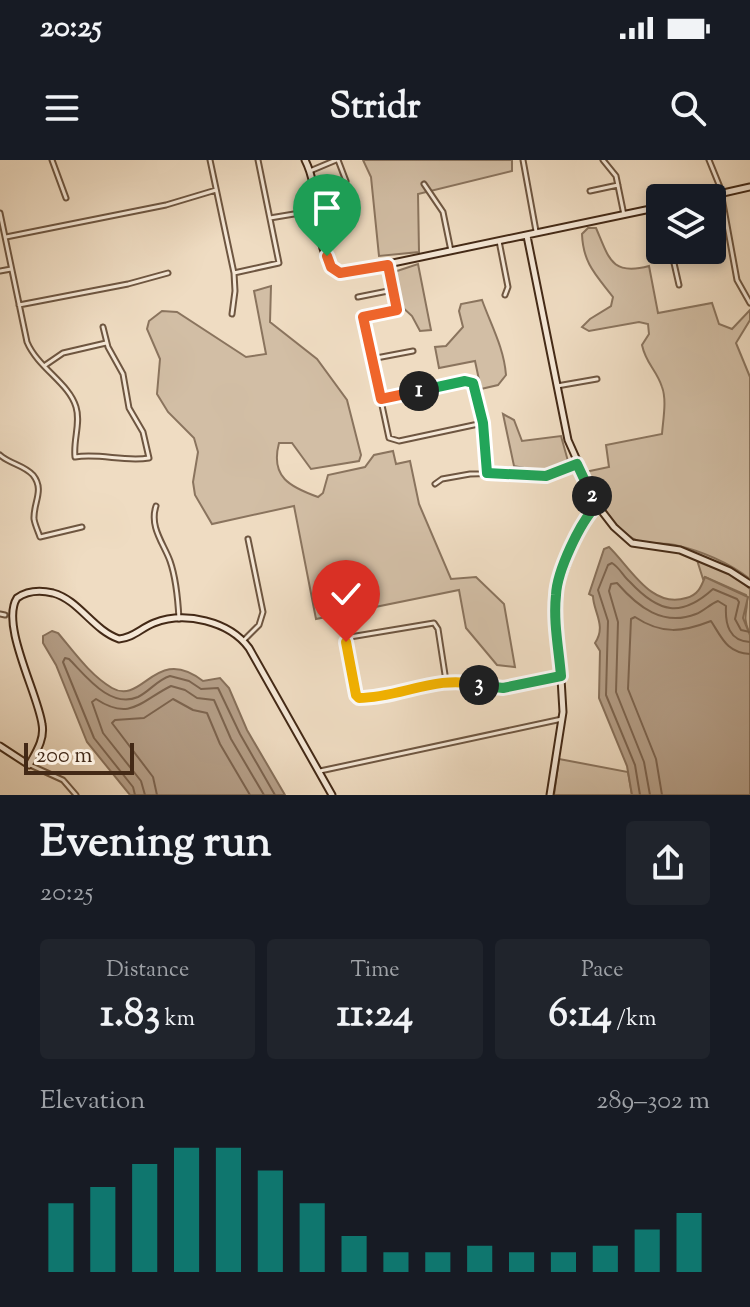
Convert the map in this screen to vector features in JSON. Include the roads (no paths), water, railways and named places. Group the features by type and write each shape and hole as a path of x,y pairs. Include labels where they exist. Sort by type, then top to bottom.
{"street":[{"path":"52,160 66,198"},
{"path":"210,160 234,273 232,314"},
{"path":"234,273 279,263 258,160"},
{"path":"305,160 310,171 323,242 333,269 345,273 646,210"},
{"path":"310,171 337,160 346,181"},
{"path":"523,160 537,233"},
{"path":"603,160 615,174 624,215"},
{"path":"709,160 717,184"},
{"path":"424,184 443,212 451,251"},
{"path":"590,191 618,185"},
{"path":"726,193 750,187"},
{"path":"5,237 161,206 216,190"},
{"path":"270,218 318,210"},
{"path":"0,214 27,342 34,356 70,395 76,406 75,457 92,454 128,459 149,458 143,432 127,402 123,374 106,343 103,327"},
{"path":"726,221 737,280 750,303"},
{"path":"527,236 566,431 577,464 597,505 614,527 632,543 680,550 730,571 750,584"},
{"path":"499,241 508,287 505,295"},
{"path":"674,264 679,285"},
{"path":"388,265 397,310 363,317 388,435 392,440 483,423"},
{"path":"0,271 11,269"},
{"path":"19,305 168,273"},
{"path":"358,297 393,290"},
{"path":"43,367 63,353 106,343"},
{"path":"371,359 413,351"},
{"path":"557,386 597,379"},
{"path":"381,399 470,382 476,387 483,423 487,473"},
{"path":"0,455 27,470 37,481 39,496 34,518 40,537 82,527"},
{"path":"435,484 442,479 487,473 546,476 577,464"},
{"path":"550,795 562,719 557,587 584,520 597,505"},
{"path":"156,506 154,514 161,545 170,560 179,619"},
{"path":"244,640 259,625 263,612 248,539"},
{"path":"29,765 41,741 42,723 14,660 2,615 15,600 37,592 65,599 119,639 130,637 153,623 179,619 215,624 244,640 332,795"},
{"path":"446,681 434,623 347,640 359,698 446,681 503,688 561,676"},
{"path":"319,771 562,719"},
{"path":"0,746 29,765 63,780 76,795"}],"water":[{"path":"609,547 642,584 662,597 674,600 690,597 705,577 748,597 743,618 750,635 750,795 632,795 627,766 599,698 600,651 595,643 600,625 593,596 589,594 604,549"},
{"path":"52,631 58,633 83,663 112,688 123,691 133,689 161,672 173,669 187,671 203,681 220,678 229,688 247,730 285,795 130,795 87,742 56,665 43,643 43,636"}]}
